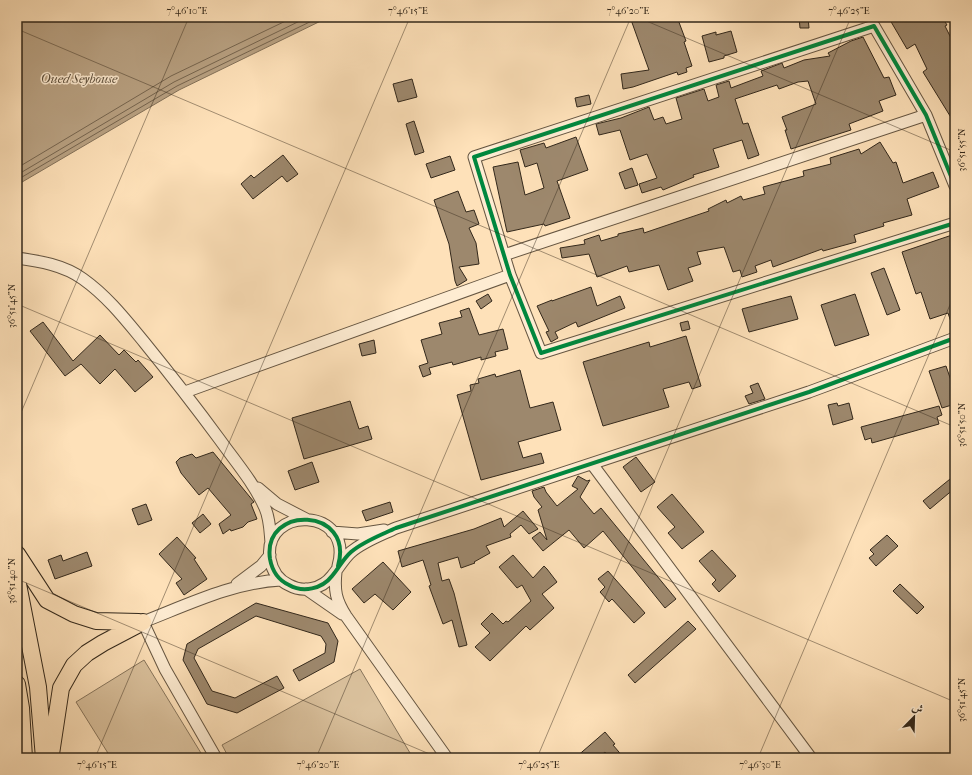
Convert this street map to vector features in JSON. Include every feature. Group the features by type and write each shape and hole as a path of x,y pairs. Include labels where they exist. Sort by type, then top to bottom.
{"highway":[{"path":"17,554 47,600 74,614 96,621 143,622"},
{"path":"17,579 38,687 44,758"},
{"path":"51,758 51,747 61,688 74,665 87,653 103,643 143,622"},
{"path":"17,684 21,708 24,758"}],"street":[{"path":"955,186 926,115 874,26 474,157 510,275 542,353 955,222"},
{"path":"504,255 926,115"},
{"path":"17,258 54,265 81,278 96,289 120,314 185,392 247,477 268,516 272,566 281,580 293,587 306,589 346,616"},
{"path":"185,392 510,275"},
{"path":"306,589 323,584 351,552 373,538 396,528 809,392 955,338"},
{"path":"592,464 808,757"},
{"path":"247,477 268,498 306,519"},
{"path":"271,544 276,533 285,525 295,520 306,519 318,521 332,532 336,537 340,548 340,560 337,569 335,588 338,603 447,758"},
{"path":"332,532 358,534 396,528"},
{"path":"226,591 252,574 270,555"},
{"path":"216,758 165,669 143,622 226,591 255,583 281,580"}],"shaded area":[{"path":"144,660 204,758 111,758 76,702"},
{"path":"360,669 413,758 229,758 222,745"}],"water":[{"name":"Oued Seybouse","path":"17,17 329,17 179,90 17,185"}],"building":[{"path":"630,17 677,17 686,41 684,42 692,66 686,68 687,72 678,75 677,72 623,89 621,74 649,70"},
{"path":"799,17 808,17 809,28 800,28"},
{"path":"896,17 942,17 947,25 945,26 955,46 955,124 923,72 927,69 915,44 907,49 890,20"},
{"path":"731,31 737,52 724,56 724,58 709,62 702,36 716,32 716,35"},
{"path":"863,37 884,78 889,77 896,95 879,101 883,111 849,124 851,130 791,149 785,130 787,130 782,117 816,104 808,81 798,82 779,89 777,85 735,99 743,124 748,123 759,155 748,159 742,140 713,149 719,167 693,175 694,177 663,190 661,187 642,193 639,184 657,178 647,154 630,160 620,130 599,135 596,124 621,118 649,107 654,120 663,117 666,124 682,119 676,98 704,89 708,101 719,97 716,85 729,81 731,88 763,76 761,71 782,63 784,68 804,60 830,56 828,53 851,41"},
{"path":"412,79 417,97 398,102 393,84"},
{"path":"589,95 591,104 577,107 575,98"},
{"path":"414,121 424,152 415,155 406,124"},
{"path":"576,137 588,170 557,181 570,218 545,226 544,224 507,232 493,167 518,162 525,195 544,188 537,163 525,167 520,150 544,143 546,148"},
{"path":"880,142 893,163 896,162 903,183 933,172 939,187 907,199 912,215 883,223 884,226 854,235 856,242 823,251 822,249 773,267 771,260 755,266 757,272 742,277 740,270 733,272 724,247 697,252 701,264 688,268 693,281 668,290 659,265 629,272 627,266 597,277 589,254 562,258 560,248 585,244 584,240 599,235 601,241 618,236 618,234 643,228 644,233 709,211 708,209 726,200 727,203 741,196 743,200 765,194 763,187 804,176 803,171 831,164 830,158 859,149 861,154"},
{"path":"283,155 298,174 287,182 282,176 253,199 241,184 251,175 254,178"},
{"path":"450,156 455,170 431,178 426,164"},
{"path":"632,168 638,185 625,189 619,173"},
{"path":"458,191 466,212 474,210 479,224 469,228 476,243 479,264 459,267 467,280 457,286 449,244 434,200"},
{"path":"955,234 955,328 953,328 948,313 930,319 921,292 916,294 902,252"},
{"path":"884,268 900,310 887,315 871,273"},
{"path":"591,287 597,306 620,296 625,308 578,327 576,322 555,332 558,338 551,342 546,332 549,331 537,306"},
{"path":"488,294 492,301 481,309 476,301"},
{"path":"855,294 869,335 835,346 821,305"},
{"path":"791,296 798,319 749,332 742,309"},
{"path":"469,308 479,335 503,329 508,349 495,352 496,356 481,360 481,357 453,365 452,362 429,368 431,374 423,377 419,366 428,363 421,340 442,334 439,323 462,317 460,311"},
{"path":"688,321 690,329 682,331 680,323"},
{"path":"43,322 73,361 100,335 119,355 124,350 136,362 138,360 153,377 135,392 115,369 100,384 81,364 65,376 30,331"},
{"path":"686,336 701,386 692,389 689,382 663,389 669,407 603,426 583,362 649,342 650,347"},
{"path":"374,340 376,353 362,356 359,344"},
{"path":"946,366 955,392 955,404 942,408 929,371"},
{"path":"520,370 530,408 553,402 561,430 518,442 523,458 541,453 544,463 481,480 457,395 471,391 470,385 479,383 478,379 495,374 496,377"},
{"path":"758,383 765,399 749,404 745,396 753,393 750,386"},
{"path":"350,401 359,429 368,426 372,439 304,459 292,418"},
{"path":"837,403 838,406 849,403 853,419 833,425 828,405"},
{"path":"939,406 942,415 937,417 939,424 872,443 871,438 865,440 861,427"},
{"path":"213,452 254,502 251,504 257,519 248,522 243,527 231,531 230,529 223,534 219,524 231,515 208,488 199,495 181,473 176,462 180,458 192,454 196,458"},
{"path":"636,457 655,482 641,492 623,467"},
{"path":"312,462 319,482 295,490 288,471"},
{"path":"955,475 955,488 930,509 923,501"},
{"path":"578,476 587,481 590,480 580,497 594,514 601,508 676,599 665,608 603,531 584,548 569,530 543,551 532,538 540,532 547,540 538,510 542,507 534,497 532,491 544,487 557,506 578,489 572,486"},
{"path":"672,494 704,532 682,549 668,533 675,527 657,507"},
{"path":"390,502 393,512 366,521 362,511"},
{"path":"146,504 152,520 138,525 132,509"},
{"path":"523,511 538,529 529,534 521,525 510,534 511,537 486,546 490,553 474,562 475,563 461,568 458,557 438,563 442,581 449,579 454,593 467,645 459,647 452,620 443,624 429,586 431,585 423,560 402,567 398,551 474,529 501,518 504,527"},
{"path":"203,514 211,524 200,533 192,523"},
{"path":"887,535 898,546 876,566 869,558 874,554 870,550"},
{"path":"177,537 196,558 194,559 207,579 184,595 176,583 182,579 159,554"},
{"path":"712,550 736,576 719,592 712,584 716,580 699,561"},
{"path":"87,552 92,566 55,579 48,560 61,555 63,561"},
{"path":"513,555 533,578 544,566 547,569 557,582 542,594 554,608 530,630 526,626 490,661 475,647 490,633 481,624 492,613 503,624 506,621 508,622 531,601 522,585 517,588 499,567"},
{"path":"383,562 411,592 393,610 375,594 364,603 352,589"},
{"path":"608,571 645,613 634,623 612,599 609,602 600,592 605,587 598,579"},
{"path":"900,584 924,607 917,614 893,591"},
{"path":"256,603 328,623 338,641 334,662 299,681 293,670 325,653 326,644 321,636 256,616 198,649 194,658 212,691 235,698 277,676 284,688 237,713 207,704 183,660 187,644"},
{"path":"688,621 696,629 635,683 628,675"},
{"path":"605,732 615,744 613,745 624,758 610,758 605,752 598,758 575,758"}],"cycle path":[{"path":"955,186 926,115 874,26 474,157 510,275 541,353 955,223"},
{"path":"338,566 340,547 333,532 322,523 307,520 292,521 280,529 271,541 270,559 272,567 285,583 300,589 318,587 328,580 356,548 373,538 396,528 809,392 955,338"}]}
